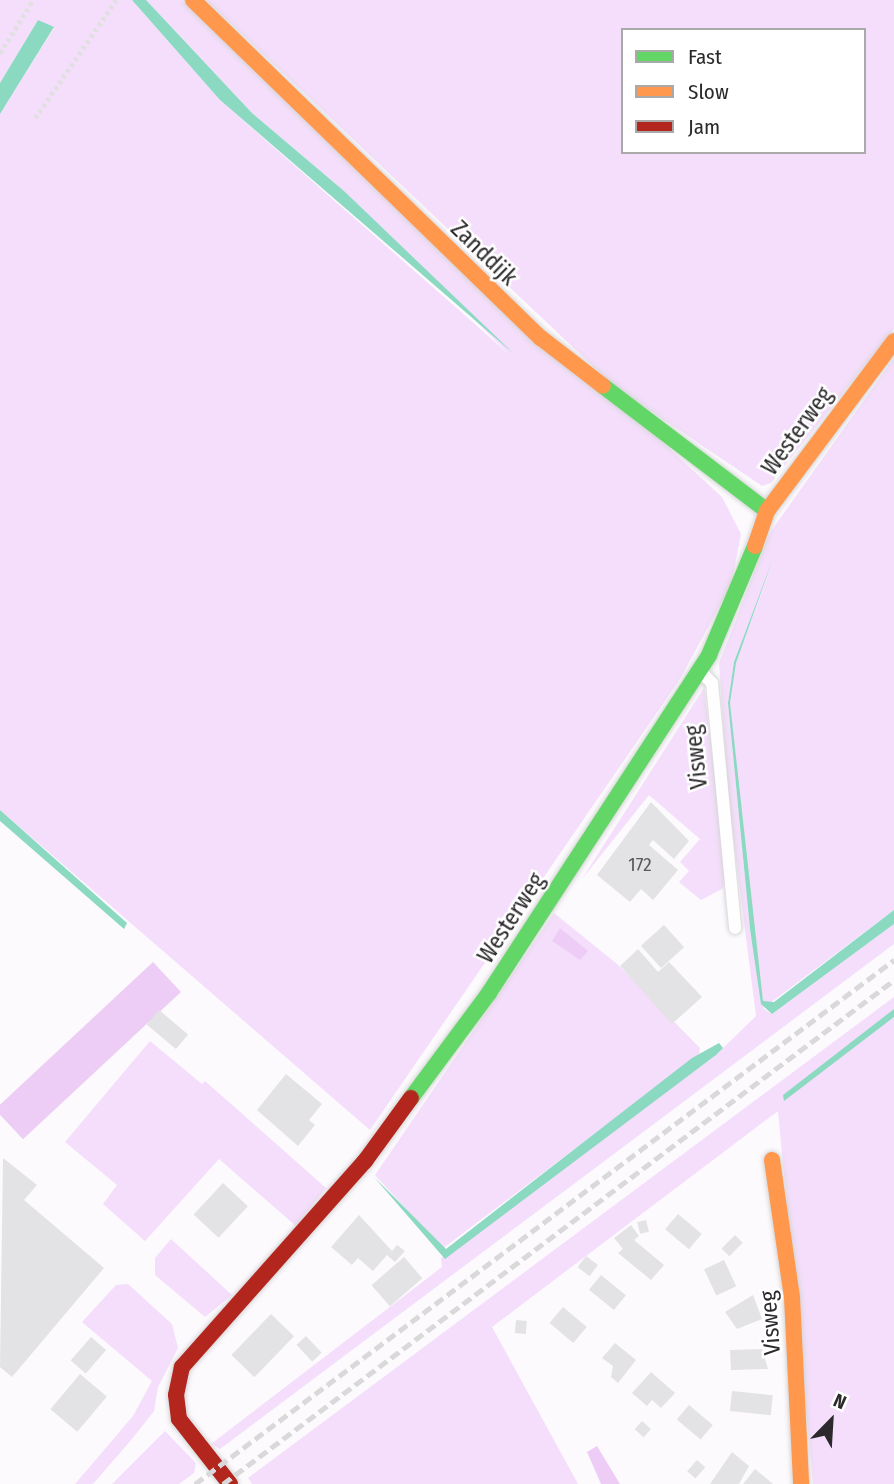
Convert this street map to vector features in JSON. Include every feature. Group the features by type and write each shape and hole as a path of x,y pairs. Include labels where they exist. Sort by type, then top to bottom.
{"street":[{"name":"Zanddijk","path":"193,0 541,338 767,511"},
{"name":"Westerweg","path":"230,1484 179,1419 176,1395 182,1367 327,1206 442,1059 699,671 740,590 767,511 894,341"},
{"name":"Visweg","path":"772,1160 792,1297 801,1484"}],"lane":[{"name":"Visweg","path":"699,671 712,683 736,928"}],"path":[{"path":"0,53 33,0"},
{"path":"35,118 116,0"}],"shaded area":[{"path":"0,0 132,0 220,100 510,355 344,191 252,113 146,0 182,0 722,497 741,534 731,585 680,679 370,1130 0,810 0,114 54,28 38,20 0,83"},
{"path":"132,0 146,0 252,113 344,191 513,353 220,100"},
{"path":"206,0 894,0 894,329 771,483 762,486 614,386"},
{"path":"38,20 54,27 0,114 0,83"},
{"path":"894,358 894,910 769,1004 763,1001 752,929 730,703 736,662 774,559 734,662 728,703 750,929 764,1009 772,1014 894,924 894,944 220,1449 211,1444 442,1267 441,1258 716,1055 756,1016 729,804 719,663 769,534"},
{"path":"773,559 736,663 730,703 763,1001 774,1002 894,910 894,924 772,1014 761,1004 750,929 728,703 734,662"},
{"path":"704,688 727,877 722,889 701,900 679,882 689,871 680,862 700,839 649,795 582,879"},
{"path":"0,810 127,923 124,929 0,821"},
{"path":"554,913 617,964 700,1048 699,1055 442,1249 375,1175"},
{"path":"560,928 588,951 580,960 552,941"},
{"path":"153,962 181,992 23,1139 0,1115 0,1105"},
{"path":"894,997 894,1009 783,1098 894,1017 894,1484 813,1484 778,1111 492,1327 578,1484 252,1484 248,1478"},
{"path":"894,1009 894,1017 784,1101 783,1095"},
{"path":"150,1041 202,1084 205,1081 326,1188 296,1226 219,1159 145,1241 103,1204 117,1185 65,1142"},
{"path":"719,1043 723,1048 716,1055 445,1259 374,1177 446,1249 692,1058"},
{"path":"171,1239 232,1295 205,1317 155,1275 155,1258"},
{"path":"128,1284 172,1324 178,1348 158,1387 154,1411 93,1484 75,1484 133,1416 152,1381 82,1322 116,1285"},
{"path":"165,1431 196,1463 194,1473 179,1484 112,1484"},
{"path":"597,1446 620,1484 601,1484 587,1452"}],"building":[{"path":"651,802 689,841 674,859 653,840 649,845 678,870 653,900 641,889 630,902 597,875"},
{"path":"664,925 684,947 661,968 641,946"},
{"path":"638,949 658,972 669,962 702,997 672,1024 620,966"},
{"path":"159,1010 188,1034 176,1049 147,1025"},
{"path":"286,1074 322,1104 309,1120 315,1125 298,1146 257,1110"},
{"path":"3,1158 37,1185 24,1200 104,1268 12,1377 0,1367"},
{"path":"223,1183 248,1206 219,1238 194,1214"},
{"path":"678,1214 702,1234 689,1249 665,1229"},
{"path":"359,1215 392,1251 397,1245 405,1251 395,1262 387,1255 373,1271 358,1258 352,1265 331,1247"},
{"path":"646,1220 649,1232 640,1234 637,1222"},
{"path":"631,1225 639,1236 634,1240 664,1265 651,1280 618,1253 623,1249 614,1238"},
{"path":"735,1235 743,1243 729,1256 722,1248"},
{"path":"586,1256 598,1265 590,1276 578,1267"},
{"path":"404,1257 422,1278 390,1306 372,1285"},
{"path":"724,1260 736,1286 716,1296 704,1269"},
{"path":"601,1275 626,1295 614,1310 589,1290"},
{"path":"753,1295 762,1319 737,1329 725,1312"},
{"path":"563,1307 587,1327 573,1343 550,1323"},
{"path":"271,1314 294,1336 254,1377 231,1355"},
{"path":"516,1320 527,1321 526,1334 515,1333"},
{"path":"771,1325 780,1325 780,1349 771,1349"},
{"path":"306,1336 322,1353 312,1362 296,1345"},
{"path":"91,1337 106,1350 86,1374 71,1360"},
{"path":"615,1343 636,1360 618,1383 611,1377 613,1366 602,1358"},
{"path":"762,1349 768,1369 731,1370 730,1350"},
{"path":"651,1372 675,1393 661,1408 652,1400 647,1406 632,1393"},
{"path":"80,1374 107,1396 77,1432 50,1409"},
{"path":"732,1391 773,1395 771,1415 730,1411"},
{"path":"689,1405 713,1425 701,1439 677,1420"},
{"path":"642,1421 651,1429 644,1437 635,1429"},
{"path":"732,1452 749,1466 739,1484 710,1484"},
{"path":"697,1460 705,1467 695,1479 687,1471"},
{"path":"755,1469 773,1484 743,1484"}],"railway":[{"path":"195,1484 894,960"},
{"path":"223,1484 894,980"}],"traffic: fast":[{"path":"603,386 767,511"},
{"path":"411,1098 489,993 709,655 755,546"}],"traffic: slow":[{"path":"193,0 541,338 603,386"},
{"path":"755,546 767,511 894,341"},
{"path":"772,1160 792,1297 801,1484"}],"traffic: jam":[{"path":"230,1484 179,1419 176,1395 182,1367 365,1161 411,1098"}]}
